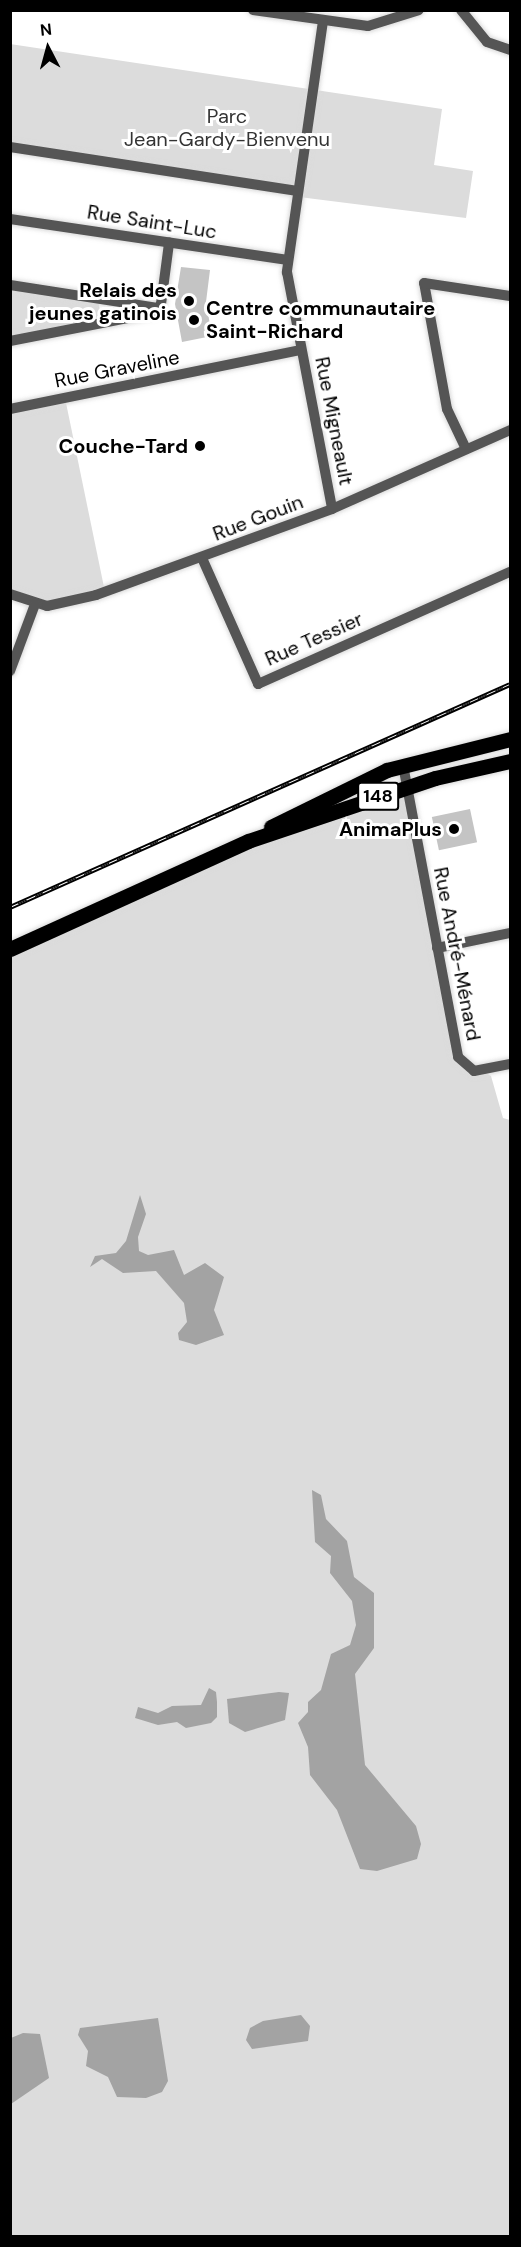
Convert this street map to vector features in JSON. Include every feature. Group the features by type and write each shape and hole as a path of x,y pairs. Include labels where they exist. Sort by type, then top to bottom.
{"main road":[{"name":"148","path":"248,842 306,807 403,765 510,739"},
{"name":"148","path":"10,949 248,842 406,787 510,761"}],"street":[{"path":"253,10 368,26 419,10"},
{"path":"461,10 488,42 510,50"},
{"name":"Rue Migneault","path":"323,21 288,260 302,350 332,509"},
{"path":"10,147 298,191"},
{"name":"Rue Saint-Luc","path":"10,219 288,260"},
{"path":"159,308 169,243"},
{"path":"466,449 447,409 424,284 510,296"},
{"path":"10,285 159,308"},
{"path":"10,341 159,308"},
{"name":"Rue Graveline","path":"10,409 302,350"},
{"name":"Rue Gouin","path":"10,594 35,604 74,602 202,558 332,509 510,430"},
{"name":"Rue Tessier","path":"202,558 258,684 510,572"},
{"path":"10,671 35,604"},
{"name":"Rue André-Ménard","path":"403,765 461,1063 474,1071 510,1064"},
{"path":"437,948 510,933"}],"green space":[{"name":"Parc Jean-Gardy-Bienvenu","path":"10,44 442,109 434,165 473,171 466,218 299,197 297,191 11,147"},
{"path":"10,285 98,299 101,317 96,324 11,341"},
{"path":"65,398 105,592 59,605 11,594 10,409"},
{"path":"406,787 458,1057 491,1076 503,1118 510,1120 510,2236 11,2236 11,949 248,841"}],"shaded area":[{"path":"140,1195 146,1214 138,1237 139,1251 148,1255 174,1250 184,1275 205,1263 224,1277 214,1310 224,1335 196,1345 179,1340 178,1333 187,1322 184,1303 156,1271 123,1273 102,1259 90,1267 95,1256 116,1253 126,1241"},
{"path":"312,1490 321,1495 326,1519 347,1541 354,1577 374,1593 374,1648 355,1674 365,1765 416,1826 421,1844 417,1859 377,1871 360,1869 337,1810 310,1775 308,1747 298,1723 308,1712 308,1702 321,1690 331,1654 350,1645 356,1625 352,1601 330,1573 331,1556 315,1542"},
{"path":"209,1688 216,1692 217,1702 217,1717 211,1723 186,1728 177,1722 158,1725 135,1718 138,1707 158,1713 172,1706 201,1705"},
{"path":"279,1692 289,1693 285,1720 245,1732 229,1723 227,1699"},
{"path":"301,2015 310,2026 308,2041 252,2049 246,2040 250,2028 263,2021"},
{"path":"158,2018 168,2081 162,2092 146,2098 117,2097 108,2077 86,2066 88,2051 78,2035 80,2028"},
{"path":"23,2033 40,2034 49,2078 11,2104 11,2038"}],"building":[{"name":"Centre communautaire Saint-Richard","path":"181,267 210,270 206,302 212,336 182,342 175,304"},
{"name":"AnimaPlus","path":"470,809 477,842 439,850 432,817"}],"railway":[{"path":"10,907 510,684"}],"place":[{"name":"Relais des jeunes gatinois","path":"189,301"},
{"name":"Centre communautaire Saint-Richard","path":"194,320"},
{"name":"Couche-Tard","path":"200,446"},
{"name":"AnimaPlus","path":"454,829"}]}
